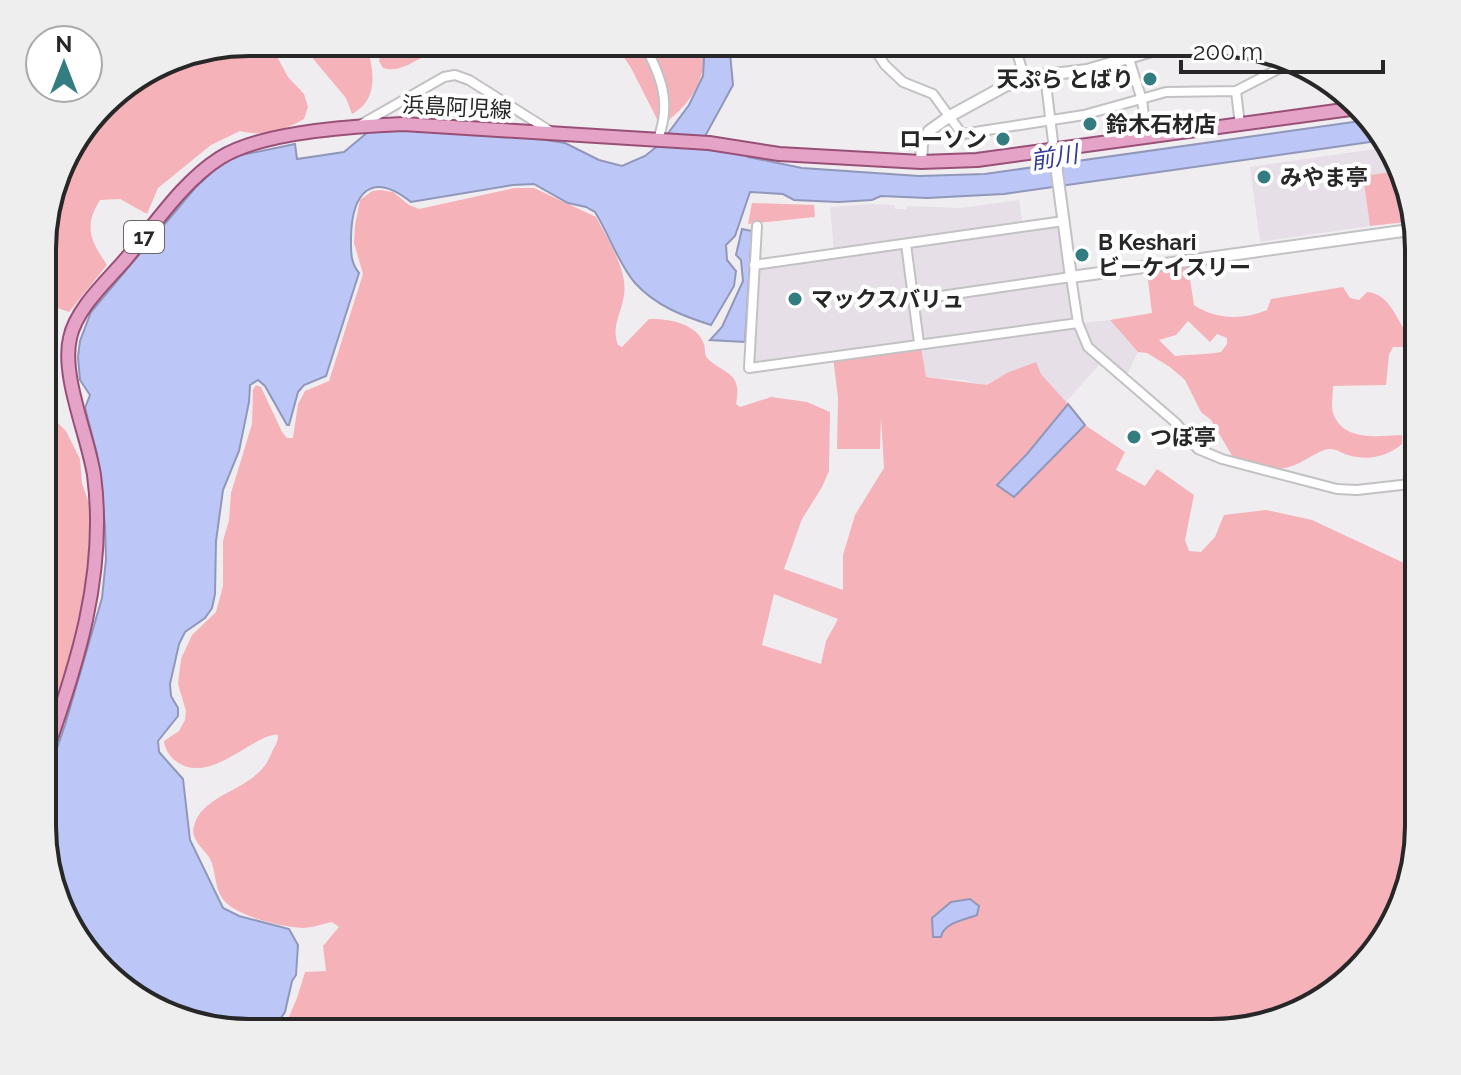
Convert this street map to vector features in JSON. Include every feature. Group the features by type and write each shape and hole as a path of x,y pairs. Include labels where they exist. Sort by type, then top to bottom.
{"main road":[{"name":"浜島阿児線","path":"56,723 97,567 98,524 93,473 68,354 69,340 75,324 106,283 189,185 219,158 239,148 263,141 359,126 446,125 709,143 779,154 921,162 1055,154 1346,110"}],"street":[{"path":"649,56 666,105 660,140"},
{"path":"881,56 903,82 933,94 962,134 1050,120 1166,92 1236,91 1279,69"},
{"path":"1018,56 1025,80"},
{"path":"921,162 924,139 929,131 1005,86 1045,75 1087,70 1136,56"},
{"path":"1129,59 1142,100 1147,138"},
{"path":"359,126 444,77 455,75 469,80 554,133"},
{"path":"1045,75 1078,323 1084,340 1094,354 1176,423 1189,441 1209,455 1337,489 1405,485"},
{"path":"1236,91 1240,125"},
{"path":"754,265 1064,221"},
{"path":"757,226 749,368 1078,323"},
{"path":"913,300 1404,231"},
{"path":"906,244 919,343"}],"shaded area":[{"path":"277,56 288,77 304,94 308,107 304,119 273,131 240,131 211,145 158,188 147,214 120,199 100,200 92,218 91,234 107,265 69,312 56,307 58,223 66,187 82,152 104,122 142,88 175,71 223,58"},
{"path":"311,56 370,56 370,95 352,114 346,98"},
{"path":"381,56 424,56 397,69 383,68 379,61"},
{"path":"623,56 704,56 696,87 683,107 665,123 657,119"},
{"path":"1377,149 1389,173 1363,176 1370,226 1260,242 1250,167"},
{"path":"1389,172 1403,222 1370,226 1363,176"},
{"path":"514,188 534,188 596,217 616,254 623,275 624,295 616,332 618,345 622,347 649,319 681,323 700,337 708,359 732,376 737,387 736,404 740,407 771,397 807,402 830,412 829,471 802,519 784,569 843,590 843,555 855,515 884,468 881,417 880,449 837,449 838,398 833,357 921,347 926,377 987,385 1036,362 1041,374 1068,404 997,485 1014,497 1085,425 1125,452 1116,470 1145,486 1157,469 1194,495 1185,540 1189,551 1201,552 1215,537 1224,515 1266,510 1312,520 1405,563 1405,839 1390,900 1365,944 1330,979 1298,999 1250,1015 1212,1019 288,1019 305,972 326,971 323,946 339,927 332,922 306,928 293,927 237,910 222,898 211,861 197,843 193,830 208,805 255,776 265,765 278,735 258,741 218,763 190,768 168,753 164,741 179,731 185,720 186,711 178,684 181,659 192,635 216,612 223,586 223,541 229,520 231,493 252,424 253,390 256,385 261,387 282,432 287,438 293,438 298,404 305,391 329,381 363,274 354,243 360,200 372,191 380,190 393,192 419,209","holes":["774,594 838,619 826,641 821,664 762,645"]},
{"path":"1019,200 1023,225 1068,218 1081,323 1110,320 1138,352 1124,381 1100,364 1066,402 1041,374 1007,373 987,386 964,380 925,377 921,347 751,367 758,260 834,251 830,207 871,204 894,205 895,209 906,209 907,206 960,208"},
{"path":"752,203 814,205 815,217 748,224"},
{"path":"1188,266 1194,305 1220,316 1249,316 1267,310 1271,299 1343,287 1350,298 1359,300 1367,292 1381,297 1405,331 1405,347 1393,347 1389,355 1386,385 1333,386 1332,410 1338,422 1353,433 1402,435 1402,444 1383,455 1369,458 1325,450 1284,468 1234,459 1211,420 1201,412 1185,380 1147,353 1138,352 1110,320 1152,313 1147,272","holes":["1188,321 1210,342 1217,334 1227,338 1221,352 1175,356 1159,340 1176,335"]},
{"path":"56,421 66,431 80,459 82,483 93,515 98,544 62,724 56,739"}],"water":[{"path":"704,56 730,56 733,85 698,149 740,151 748,157 802,168 919,176 985,174 1357,121 1373,142 1004,194 927,198 881,196 872,200 838,202 794,200 783,194 750,192 735,236 726,245 727,260 736,271 734,286 711,325 670,309 643,291 624,267 595,212 568,203 534,184 411,202 385,188 375,187 366,191 355,208 352,222 352,256 359,273 326,376 304,385 298,392 289,425 265,386 258,380 250,385 239,451 223,490 212,608 205,618 185,632 179,644 170,684 178,716 158,741 159,752 183,779 190,840 223,908 239,916 289,929 298,945 296,975 280,1019 236,1019 211,1015 187,1009 152,993 122,971 88,933 71,900 56,839 56,751 102,598 106,559 97,454 85,408 90,395 80,380 78,357 80,341 91,312 195,188 227,158 295,144 297,159 344,152 368,132 438,129 565,143 599,160 622,166 645,156 660,144 689,105 703,76"},
{"path":"742,229 752,231 745,342 710,340 722,327 743,281 741,260 736,255"},
{"path":"1068,404 1085,425 1014,497 997,485 1027,454"},
{"path":"970,899 979,906 977,915 946,928 941,937 933,937 932,918 951,902"}],"place":[{"name":"天ぷら とばり","path":"1150,79"},
{"name":"鈴木石材店","path":"1090,124"},
{"name":"ローソン","path":"1003,139"},
{"name":"みやま亭","path":"1264,177"},
{"name":"B Keshari ビーケイスリー","path":"1082,255"},
{"name":"マックスバリュ","path":"795,299"},
{"name":"つぼ亭","path":"1134,437"}],"water label":[{"name":"前川","path":"1054,157"}]}
